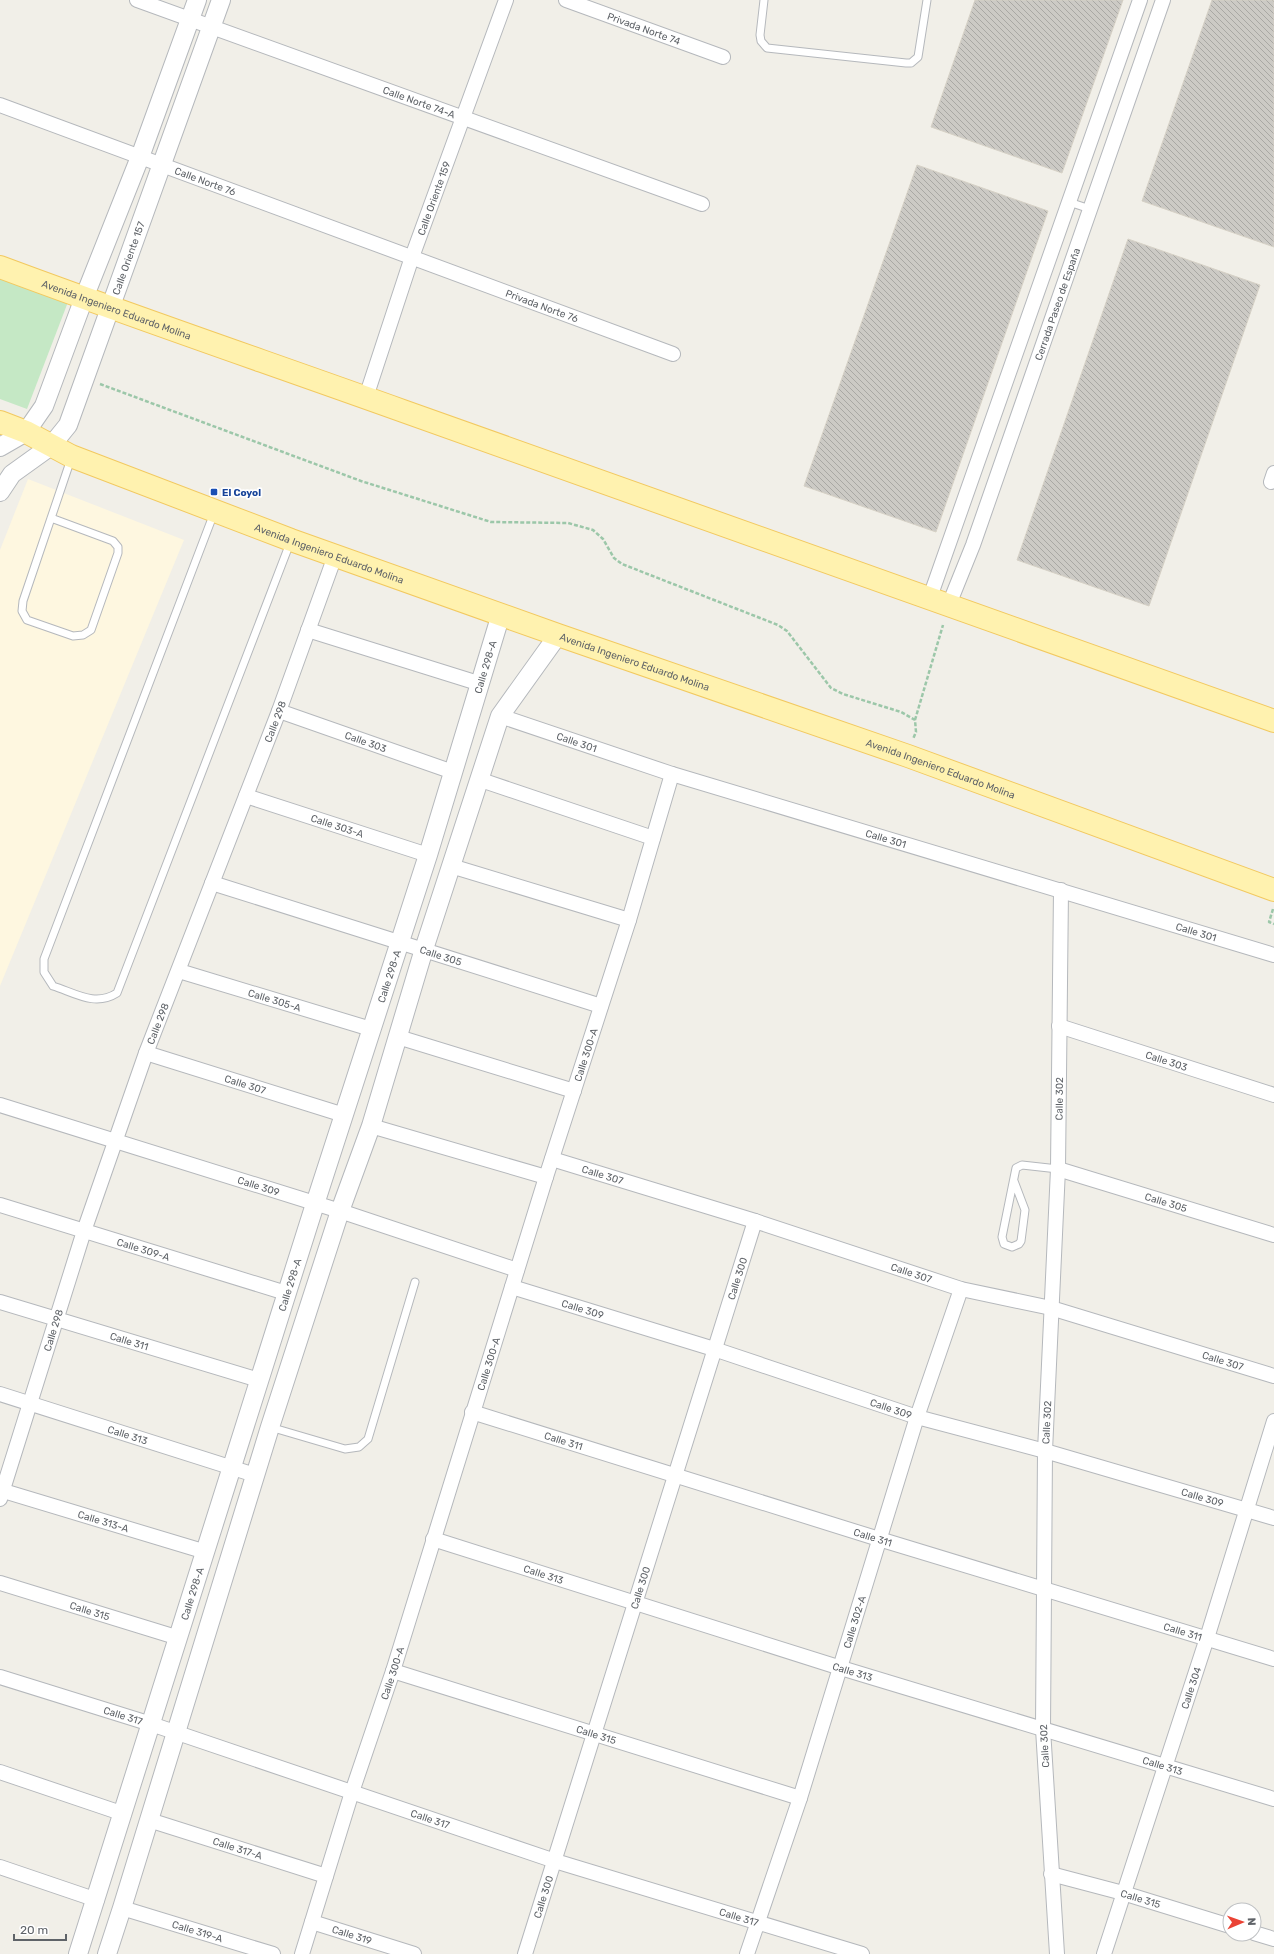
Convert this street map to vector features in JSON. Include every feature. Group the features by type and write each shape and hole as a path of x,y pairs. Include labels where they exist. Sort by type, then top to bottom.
{"main road":[{"name":"Avenida Ingeniero Eduardo Molina","path":"0,267 109,308 366,397 939,603 1274,721"},
{"name":"Avenida Ingeniero Eduardo Molina","path":"0,422 26,432 72,456 291,540 558,635 908,756 1274,890"}],"street":[{"name":"Calle Norte 74-A","path":"137,0 702,204"},
{"path":"0,447 26,432 44,406 84,298 140,157 197,0"},
{"name":"Calle Oriente 157","path":"0,492 12,474 51,446 68,425 160,164 221,0"},
{"name":"Calle Oriente 159","path":"366,397 412,257 506,0"},
{"name":"Privada Norte 74","path":"566,0 723,57"},
{"path":"939,603 1069,202 1140,0"},
{"name":"Cerrada Paseo de España","path":"939,603 973,545 1163,0"},
{"name":"Calle Norte 76","path":"0,105 412,257"},
{"name":"Privada Norte 76","path":"412,257 673,354"},
{"name":"Calle 298","path":"1,1493 84,1231 146,1053 246,796 335,556"},
{"name":"Calle 298-A","path":"78,1954 97,1900 286,1293 344,1115 398,941 428,855 501,614"},
{"path":"308,630 481,684"},
{"path":"107,1954 255,1474 340,1211 371,1126 424,950 478,779 500,716 558,635"},
{"name":"Calle 303","path":"278,711 453,772"},
{"name":"Calle 301","path":"500,716 672,774 1274,955"},
{"name":"Calle 300-A","path":"302,1954 628,920 672,774"},
{"path":"478,779 653,838"},
{"name":"Calle 303-A","path":"246,796 428,855"},
{"path":"451,866 628,920"},
{"name":"Calle 305","path":"212,883 601,1006"},
{"name":"Calle 302","path":"1057,1954 1043,1729 1045,1451 1058,1169 1060,890"},
{"name":"Calle 305-A","path":"179,971 371,1029"},
{"name":"Calle 303","path":"1059,1026 1274,1095"},
{"path":"398,1037 574,1091"},
{"name":"Calle 307","path":"146,1053 344,1115"},
{"name":"Calle 309","path":"0,1105 340,1211 517,1270"},
{"path":"371,1126 546,1177"},
{"name":"Calle 307","path":"552,1159 755,1222 961,1289 1051,1308 1274,1376"},
{"name":"Calle 305","path":"1058,1169 1274,1234"},
{"name":"Calle 309-A","path":"0,1205 286,1293"},
{"name":"Calle 300","path":"525,1954 755,1222"},
{"name":"Calle 309","path":"512,1287 714,1349 917,1416 1045,1451 1274,1518"},
{"name":"Calle 302-A","path":"747,1954 800,1798 917,1416 961,1289"},
{"name":"Calle 311","path":"0,1302 259,1380"},
{"name":"Calle 313","path":"0,1394 255,1474"},
{"name":"Calle 311","path":"472,1412 879,1540 1274,1659"},
{"name":"Calle 304","path":"1104,1954 1207,1638 1274,1421"},
{"name":"Calle 313-A","path":"1,1493 206,1552"},
{"name":"Calle 313","path":"433,1539 841,1668 1166,1765 1274,1799"},
{"name":"Calle 315","path":"0,1583 179,1638"},
{"name":"Calle 315","path":"392,1671 800,1798"},
{"name":"Calle 317","path":"0,1677 151,1724 555,1861 862,1954"},
{"path":"0,1772 124,1814"},
{"name":"Calle 317-A","path":"149,1820 326,1876"},
{"path":"0,1867 97,1900"},
{"name":"Calle 315","path":"1051,1874 1123,1893 1222,1924"},
{"name":"Calle 319-A","path":"122,1908 273,1954"},
{"name":"Calle 319","path":"312,1922 414,1954"},
{"path":"1262,1935 1274,1939"}],"lane":[{"path":"764,0 760,35 761,41 767,48 906,63 915,60 920,52 927,0"},
{"path":"1069,202 1090,209"},
{"path":"51,518 113,542 118,547 118,553 91,630 84,635 74,636 28,620 22,612 23,601 51,518 72,456"},
{"path":"215,511 44,960 44,972 53,986 96,1001 107,1000 117,993 291,540"},
{"path":"1014,1181 1025,1210 1021,1241 1019,1244 1012,1247 1004,1244 1002,1237 1016,1168 1019,1165 1058,1169"},
{"path":"270,1427 345,1449 359,1447 368,1439 415,1282"}],"path":[{"path":"84,378 361,481 491,522 568,523 592,530 603,539 614,558 622,564 778,625 787,631 832,688 844,694 901,712 915,720"},
{"path":"908,756 916,732 915,720 939,603"},
{"path":"1274,906 1269,922 1274,924"}],"shaded area":[{"path":"28,479 184,540 0,986 0,550"}],"green space":[{"path":"0,277 68,302 27,409 0,399"}],"building":[{"path":"975,0 1123,0 1062,173 931,127"},
{"path":"1212,0 1274,0 1274,247 1142,201"},
{"path":"917,165 1048,211 936,532 804,486"},
{"path":"1128,239 1260,285 1149,606 1017,560"}],"place":[{"name":"El Coyol","path":"214,492"}]}
